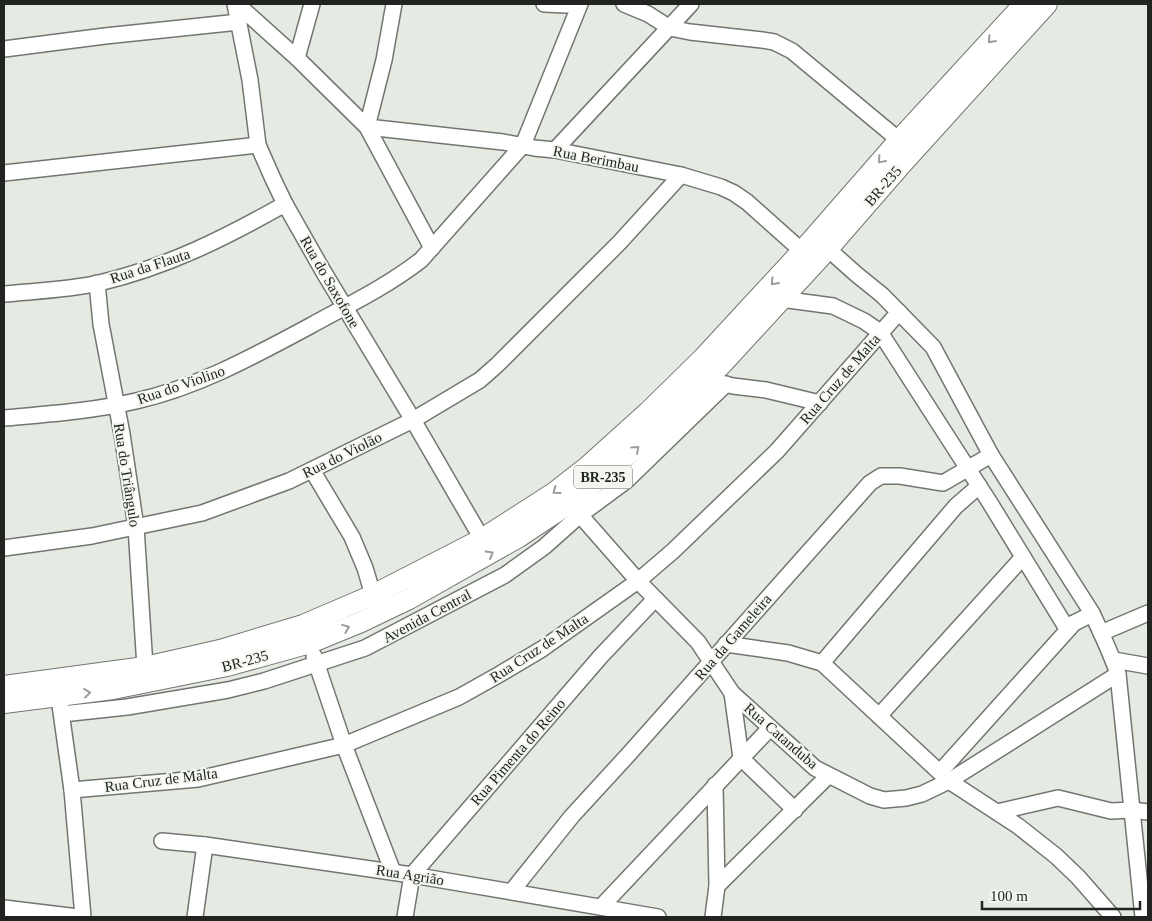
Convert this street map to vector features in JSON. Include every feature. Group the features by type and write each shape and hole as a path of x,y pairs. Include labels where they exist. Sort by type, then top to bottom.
{"main road":[{"name":"BR-235","path":"4,703 60,705 113,690 227,666 310,643 361,622 409,599 494,551 575,509 593,474 648,412 703,358 802,251 899,140 1024,4"},
{"name":"BR-235","path":"4,686 145,667 220,650 303,624 373,595 482,539 554,492 593,474 663,423 707,379 828,250 901,164 1047,4"}],"street":[{"name":"Rua do Saxofone","path":"236,4 250,80 258,145 285,204 482,539"},
{"path":"236,4 297,58 367,127 432,248"},
{"path":"297,58 312,4"},
{"path":"367,127 384,60 394,4"},
{"path":"544,4 576,4"},
{"name":"Rua do Violino","path":"4,418 116,405 174,390 234,366 383,287 404,273 421,260 523,145 580,4"},
{"path":"624,4 648,14 670,28 774,42 792,51 899,140"},
{"path":"555,150 691,4"},
{"path":"4,49 238,22"},
{"name":"Rua Berimbau","path":"367,127 523,145 681,175 721,187 734,193 747,202 802,251"},
{"path":"4,173 258,145"},
{"name":"Rua do Violão","path":"4,548 92,536 202,513 289,481 413,420 480,380 497,365 620,242 681,175"},
{"name":"Rua da Flauta","path":"4,294 96,283 131,275 180,258 215,242 285,204"},
{"path":"828,250 882,295 933,347 991,456 1092,614 1101,633 1116,667 1132,810 1144,888 1143,917"},
{"name":"Rua do Triângulo","path":"96,283 101,324 122,434 136,527 145,667"},
{"path":"781,299 833,306 864,321 880,332 1023,557 1070,625"},
{"name":"Rua Cruz de Malta","path":"72,790 198,779 344,745 459,697 500,674 542,649 638,581 673,551 777,451 899,312"},
{"path":"707,379 820,403"},
{"name":"Avenida Central","path":"60,705 127,708 228,690 264,681 365,648 505,575 544,547 575,509 626,481 726,384"},
{"name":"Rua da Gameleira","path":"512,891 572,816 712,662 870,483 881,476 900,476 944,483 991,456"},
{"path":"312,470 352,537 365,568 373,595"},
{"path":"822,663 956,506 979,486"},
{"name":"Rua Catanduba","path":"575,509 638,581 698,642 732,693 800,756 828,776 870,796 884,800 922,794 944,777 1116,667"},
{"path":"879,716 1023,557"},
{"name":"Rua Pimenta do Reino","path":"412,875 601,656 655,599"},
{"path":"1101,633 1148,613"},
{"path":"944,777 1070,625 1092,614"},
{"path":"310,643 344,745 393,872"},
{"path":"726,644 788,653 822,663 944,777 1018,826 1056,856 1078,877 1113,917"},
{"path":"1116,667 1148,666"},
{"path":"732,693 741,758 795,810"},
{"path":"60,705 72,790 83,917"},
{"path":"601,907 770,728"},
{"path":"717,886 828,776"},
{"path":"713,917 717,886 715,785"},
{"path":"997,812 1058,798 1111,811 1132,810 1148,812"},
{"name":"Rua Agrião","path":"162,841 205,845 393,872 658,917"},
{"path":"196,917 205,845"},
{"path":"405,917 412,875"},
{"path":"4,908 78,917"}]}
